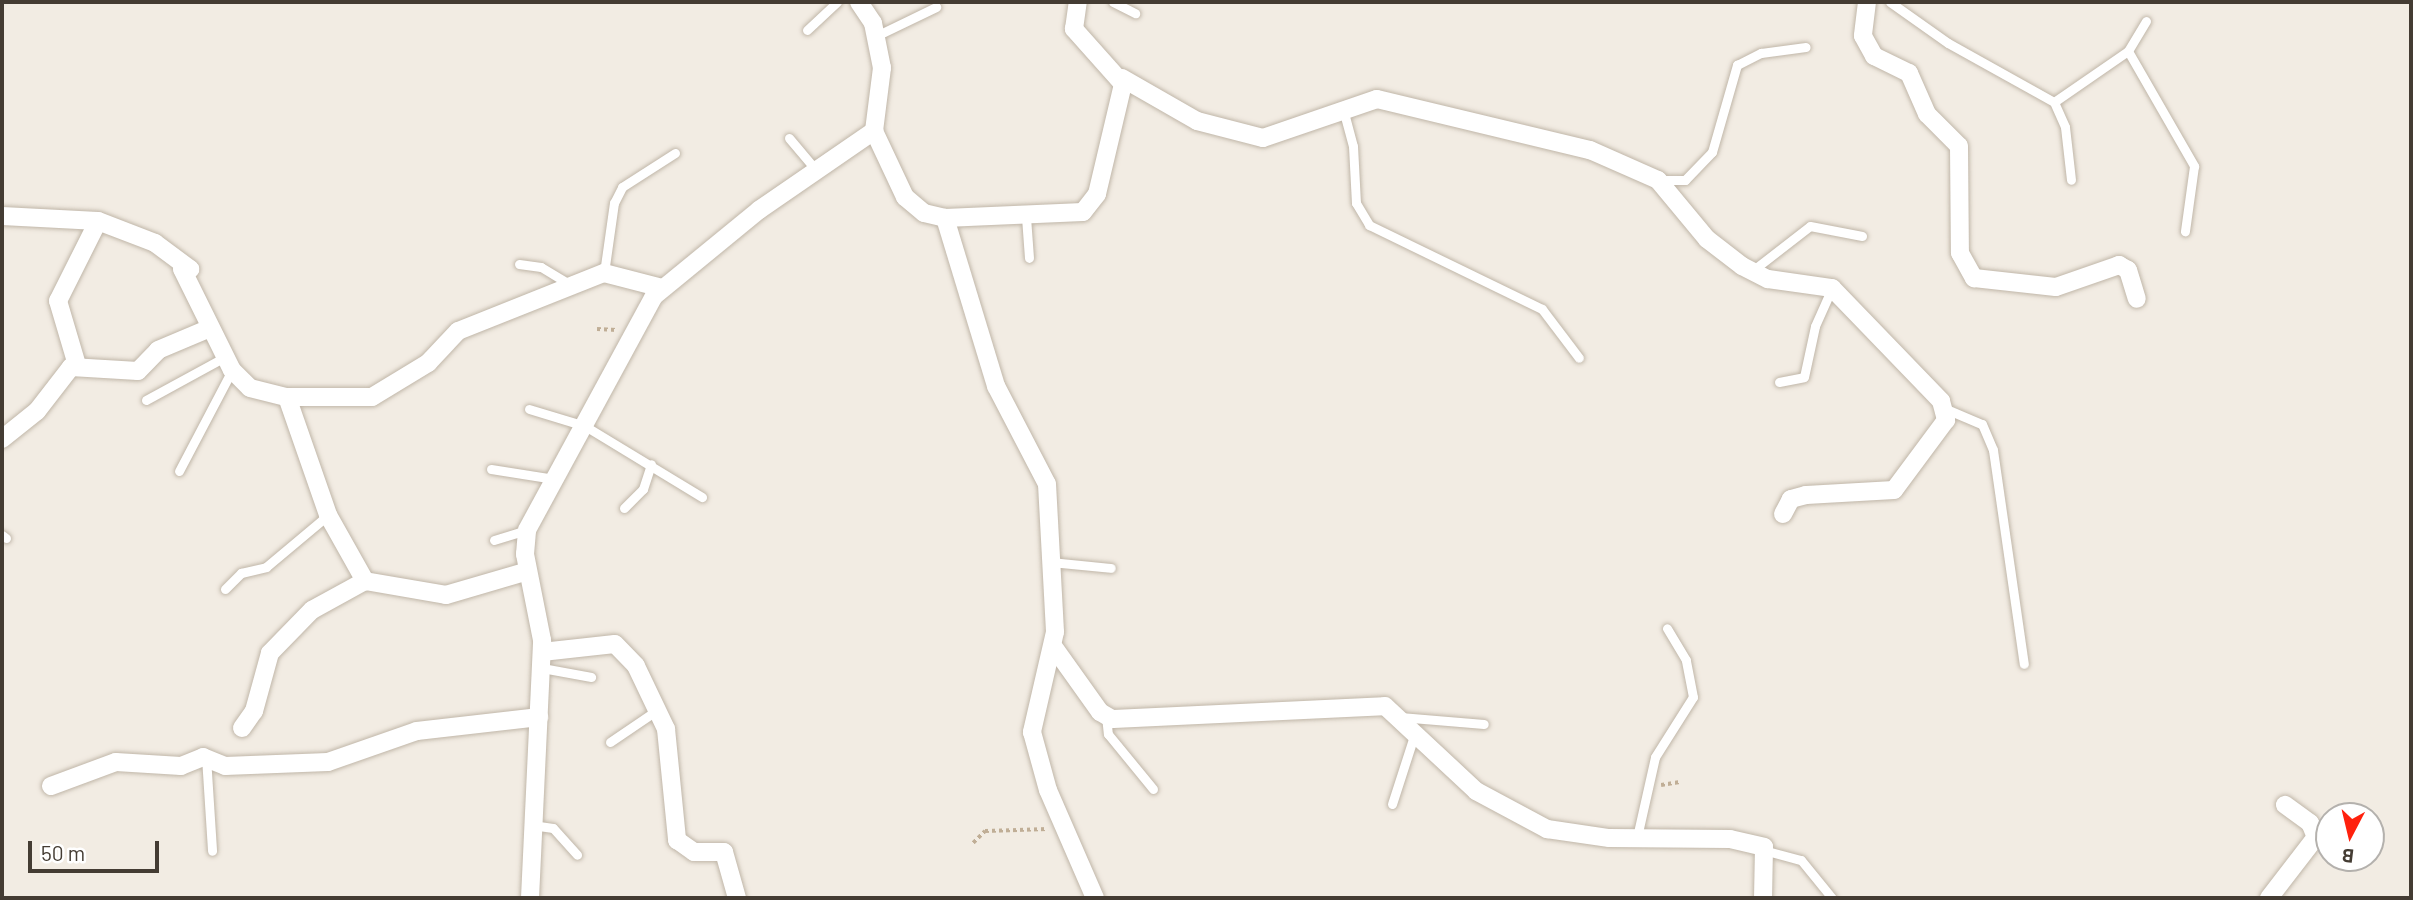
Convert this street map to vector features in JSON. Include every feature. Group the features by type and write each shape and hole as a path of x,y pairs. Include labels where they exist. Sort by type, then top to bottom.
{"street":[{"path":"859,2 876,36 882,68 874,131 905,197 924,213 945,218 1075,214 1097,194 1122,78"},
{"path":"1078,2 1074,29 1122,78 1197,121 1263,138 1343,108 1391,101 1590,150 1658,180 1707,239 1752,271 1832,288 1946,410 1937,439 1894,490 1806,495 1791,499 1783,514"},
{"path":"1867,2 1863,36 1874,56 1909,73 1927,114 1959,146 1960,253 1968,272 1985,283 2056,287 2119,265 2128,270 2137,299"},
{"path":"530,898 529,825 542,660 528,571 527,530 662,288 816,170 874,131"},
{"path":"2,216 98,221 155,243 190,269 181,269 228,364 250,388 287,397 372,397 428,363 458,331 604,273 662,288"},
{"path":"945,218 996,386 1047,484 1053,646 1032,732 1063,824 1095,898"},
{"path":"77,365 58,301 98,221"},
{"path":"77,365 138,371 158,350 209,328"},
{"path":"2,439 77,365"},
{"path":"287,397 328,515 365,582"},
{"path":"242,728 254,711 270,653 312,610 365,582 446,595 528,571"},
{"path":"542,660 615,644 636,666 669,743 677,840 694,852 724,852 737,898"},
{"path":"1053,646 1106,716 1217,719 1378,705 1400,717 1414,736 1518,818 1564,835 1730,839 1768,851 1763,898"},
{"path":"51,786 116,762 181,765 206,757 225,766 314,764 388,746 417,731 539,717"},
{"path":"2269,898 2316,837 2310,823 2285,805"}],"lane":[{"path":"807,30 837,2"},
{"path":"1113,2 1135,13"},
{"path":"1890,2 1948,43 2054,102 2065,127 2071,180"},
{"path":"876,36 936,8"},
{"path":"2054,102 2129,51 2146,21"},
{"path":"1658,180 1685,180 1712,152 1737,65 1775,50 1806,47"},
{"path":"2129,51 2194,166 2185,231"},
{"path":"1343,108 1353,146 1356,203 1369,225 1536,305 1579,358"},
{"path":"789,138 816,170"},
{"path":"604,273 614,203 622,187 675,153"},
{"path":"1026,217 1029,258"},
{"path":"1752,271 1810,226 1862,236"},
{"path":"519,264 541,267 571,285"},
{"path":"1779,382 1804,377 1815,326 1832,288"},
{"path":"146,400 228,364"},
{"path":"179,471 228,364"},
{"path":"529,409 585,426 702,497"},
{"path":"1946,410 1970,415 1989,438 2024,664"},
{"path":"624,508 643,489 651,464"},
{"path":"491,469 554,479"},
{"path":"225,589 241,573 266,567 328,515"},
{"path":"494,540 527,530"},
{"path":"1050,562 1111,568"},
{"path":"1637,837 1655,757 1693,697 1686,660 1667,628"},
{"path":"542,660 592,677"},
{"path":"610,742 657,710"},
{"path":"1106,716 1108,734 1153,789"},
{"path":"1400,717 1484,724"},
{"path":"1392,804 1414,736"},
{"path":"206,757 212,851"},
{"path":"529,825 553,828 576,855"},
{"path":"1768,851 1801,860 1832,898"}],"path":[{"path":"973,843 985,831 1028,833 1063,824"}]}
